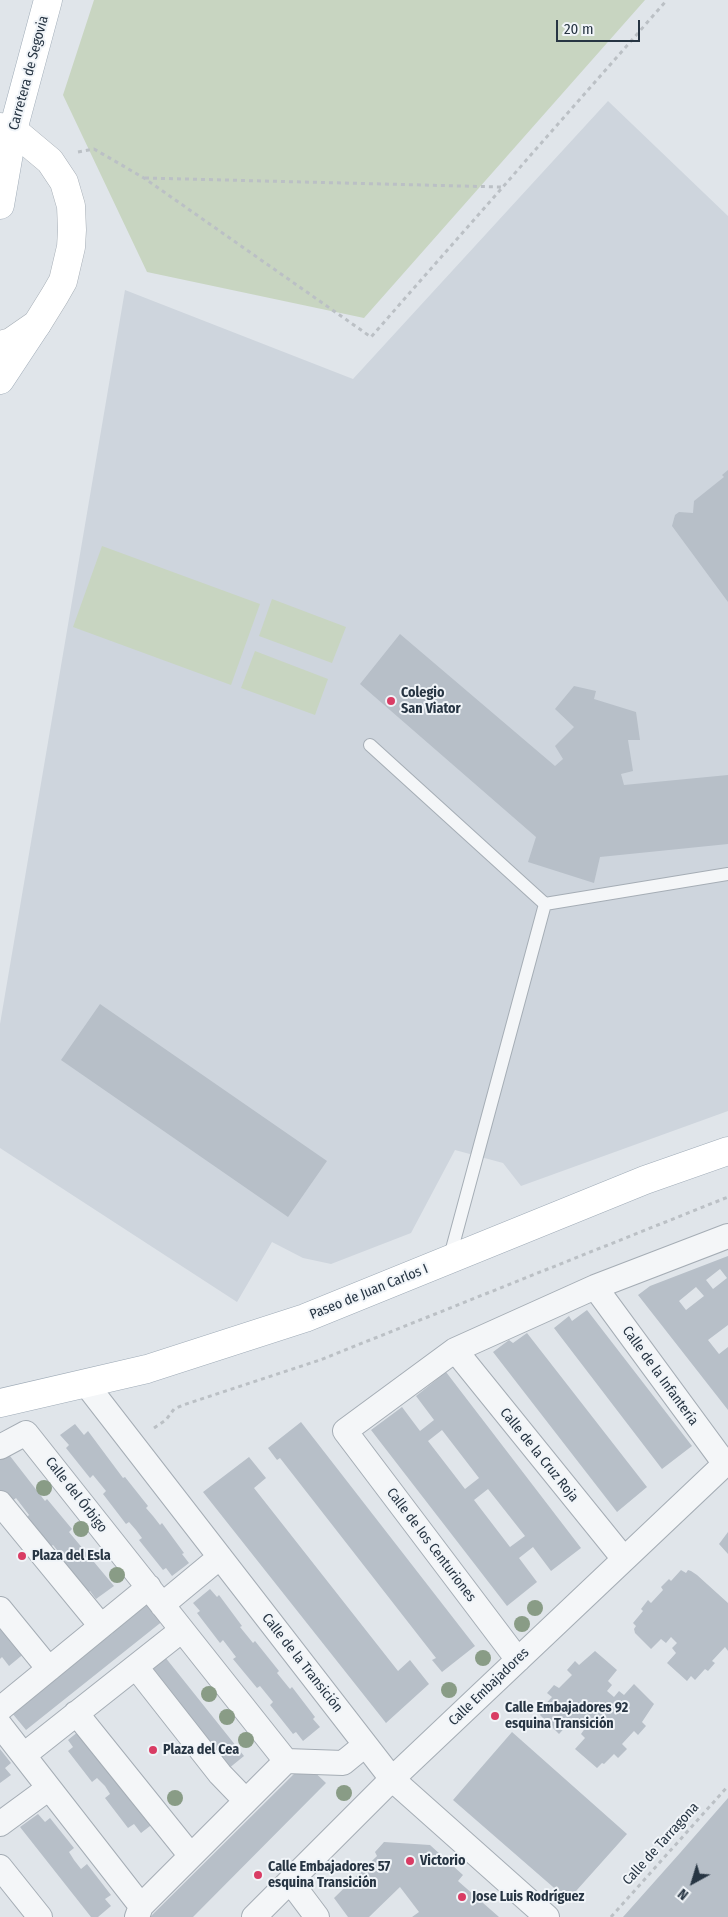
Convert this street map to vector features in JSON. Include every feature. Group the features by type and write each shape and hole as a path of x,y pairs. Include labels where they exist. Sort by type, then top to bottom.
{"main road":[{"name":"Carretera de Segovia","path":"0,205 7,129 48,0"},
{"path":"0,380 63,280 71,248 72,230 71,206 64,182 44,157 7,129"},
{"path":"0,345 11,342 37,324"},
{"name":"Paseo de Juan Carlos I","path":"0,1403 147,1369 305,1318 645,1180 728,1151"}],"street":[{"path":"455,1350 595,1287 728,1236"},
{"name":"Calle de la Infantería","path":"595,1287 726,1462"},
{"name":"Calle de los Centuriones","path":"455,1350 345,1430 518,1660"},
{"name":"Calle de la Cruz Roja","path":"455,1350 624,1559"},
{"name":"Calle de la Transición","path":"86,1384 392,1779 546,1917"},
{"name":"Calle del Órbigo","path":"0,1446 26,1433 286,1761"},
{"name":"Calle Embajadores","path":"254,1917 392,1779 726,1462"},
{"path":"0,1503 101,1626"},
{"path":"0,1709 101,1626 220,1557"},
{"path":"0,1609 49,1669"},
{"path":"24,1755 182,1630"},
{"path":"136,1667 220,1774 246,1801"},
{"path":"76,1713 191,1856"},
{"path":"0,1725 49,1788 139,1912 191,1856 286,1761 343,1763 365,1745"},
{"path":"0,1824 49,1788"},
{"path":"0,1867 40,1917"},
{"path":"290,1882 317,1917"}],"lane":[{"path":"370,745 545,904"},
{"path":"545,904 728,874"},
{"path":"449,1260 545,904"}],"path":[{"path":"44,157 94,149 144,178 371,337 667,0"},
{"path":"144,178 502,187"},
{"path":"116,1423 157,1428 174,1409 183,1405 320,1360 728,1197"},
{"name":"Calle de Tarragona","path":"611,1917 728,1786"}],"shaded area":[{"name":"Colegio San Viator","path":"608,101 728,216 728,1111 521,1186 503,1163 455,1150 411,1233 331,1264 303,1258 272,1242 237,1302 0,1148 0,1024 125,290 353,379"}],"green space":[{"path":"94,0 645,0 364,318 147,272 63,95"},
{"path":"102,546 260,604 231,685 73,627"},
{"path":"272,599 346,627 332,663 259,636"},
{"path":"255,651 328,679 315,715 241,688"}],"building":[{"path":"728,470 728,602 672,526 675,515 679,512 693,513 694,501 724,477 722,475"},
{"path":"400,634 555,766 563,759 555,746 574,727 555,709 574,686 596,691 594,699 636,712 640,740 628,740 633,771 621,774 624,785 728,775 728,844 600,857 594,883 528,862 536,837 360,684"},
{"path":"100,1004 327,1161 288,1217 61,1060"},
{"path":"728,1256 728,1325 708,1340 719,1354 728,1347 728,1410 638,1295 650,1286","holes":["720,1269 727,1278 713,1289 706,1280","696,1287 704,1296 686,1310 679,1301"]},
{"path":"587,1310 692,1446 662,1469 554,1328 569,1316 572,1321"},
{"path":"527,1333 647,1487 617,1512 493,1352 509,1340 513,1343"},
{"path":"446,1372 581,1548 551,1571 533,1547 519,1558 537,1582 507,1606 371,1430 402,1407 420,1431 434,1420 416,1396","holes":["442,1430 479,1478 465,1489 428,1441","488,1489 525,1536 510,1547 474,1500"]},
{"path":"301,1422 475,1646 442,1672 432,1660 436,1658 280,1458 277,1460 268,1448"},
{"path":"75,1424 84,1435 88,1431 123,1478 125,1477 148,1506 146,1508 160,1525 162,1523 184,1553 182,1554 189,1563 172,1576 166,1568 163,1570 139,1540 142,1538 129,1522 126,1524 103,1494 106,1491 93,1475 90,1478 66,1448 69,1445 60,1435"},
{"path":"3,1447 45,1501 47,1499 72,1529 69,1532 114,1586 96,1599 90,1591 84,1595 60,1565 66,1561 53,1545 50,1547 26,1518 29,1515 16,1498 10,1503 0,1490 0,1449"},
{"path":"249,1457 266,1478 254,1488 398,1671 410,1660 429,1684 386,1723 203,1492"},
{"path":"728,1532 728,1554 719,1544"},
{"path":"681,1570 686,1573 688,1570 697,1575 728,1603 728,1651 725,1647 712,1661 715,1663 708,1671 705,1669 695,1680 691,1676 687,1681 667,1663 676,1653 672,1648 677,1643 671,1637 666,1643 661,1639 651,1649 635,1633 634,1629 636,1626 633,1623 643,1611 641,1609 648,1600 651,1603 663,1590 661,1587 669,1579 671,1581"},
{"path":"210,1589 217,1597 219,1595 242,1626 240,1627 253,1643 255,1641 279,1671 277,1673 290,1689 292,1687 315,1717 313,1719 320,1727 303,1741 296,1732 293,1734 270,1705 273,1702 260,1686 257,1688 233,1659 236,1657 223,1640 220,1643 197,1613 200,1611 193,1603"},
{"path":"150,1602 164,1620 26,1730 12,1713 93,1640 97,1645 113,1633 108,1627 138,1603 143,1608"},
{"path":"0,1619 26,1652 9,1666 2,1657 0,1659"},
{"path":"595,1651 617,1670 608,1681 612,1685 607,1691 614,1697 619,1691 624,1695 634,1684 654,1704 642,1722 646,1726 638,1735 634,1731 622,1744 627,1749 618,1758 614,1754 597,1768 575,1749 585,1738 581,1734 586,1727 580,1721 574,1727 569,1723 559,1734 540,1715 544,1710 542,1708 552,1697 547,1693 554,1685 559,1688 572,1675 567,1670 575,1661 579,1665"},
{"path":"165,1657 244,1756 228,1769 149,1669"},
{"path":"85,1726 159,1819 141,1833 134,1824 128,1828 105,1798 110,1794 105,1786 97,1778 92,1782 68,1751 73,1747 68,1740"},
{"path":"512,1732 627,1834 568,1900 453,1800"},
{"path":"0,1749 11,1763 5,1768 11,1775 0,1783"},
{"path":"305,1763 326,1783 193,1917 150,1917"},
{"path":"728,1798 728,1917 623,1917 680,1853"},
{"path":"38,1814 45,1822 50,1818 74,1848 69,1852 81,1869 87,1864 111,1895 105,1899 111,1906 98,1917 91,1917 20,1827"},
{"path":"384,1842 430,1845 463,1875 458,1881 499,1917 412,1917 419,1912 400,1887 369,1917 348,1917 334,1898 377,1856 375,1852"}],"place":[{"name":"Colegio San Viator","path":"391,701"},
{"name":"Plaza del Esla","path":"22,1556"},
{"name":"Calle Embajadores 92 esquina Transición","path":"495,1716"},
{"name":"Plaza del Cea","path":"153,1750"},
{"name":"Victorio","path":"410,1861"},
{"name":"Calle Embajadores 57 esquina Transición","path":"258,1875"},
{"name":"Jose Luis Rodríguez","path":"462,1897"}]}
